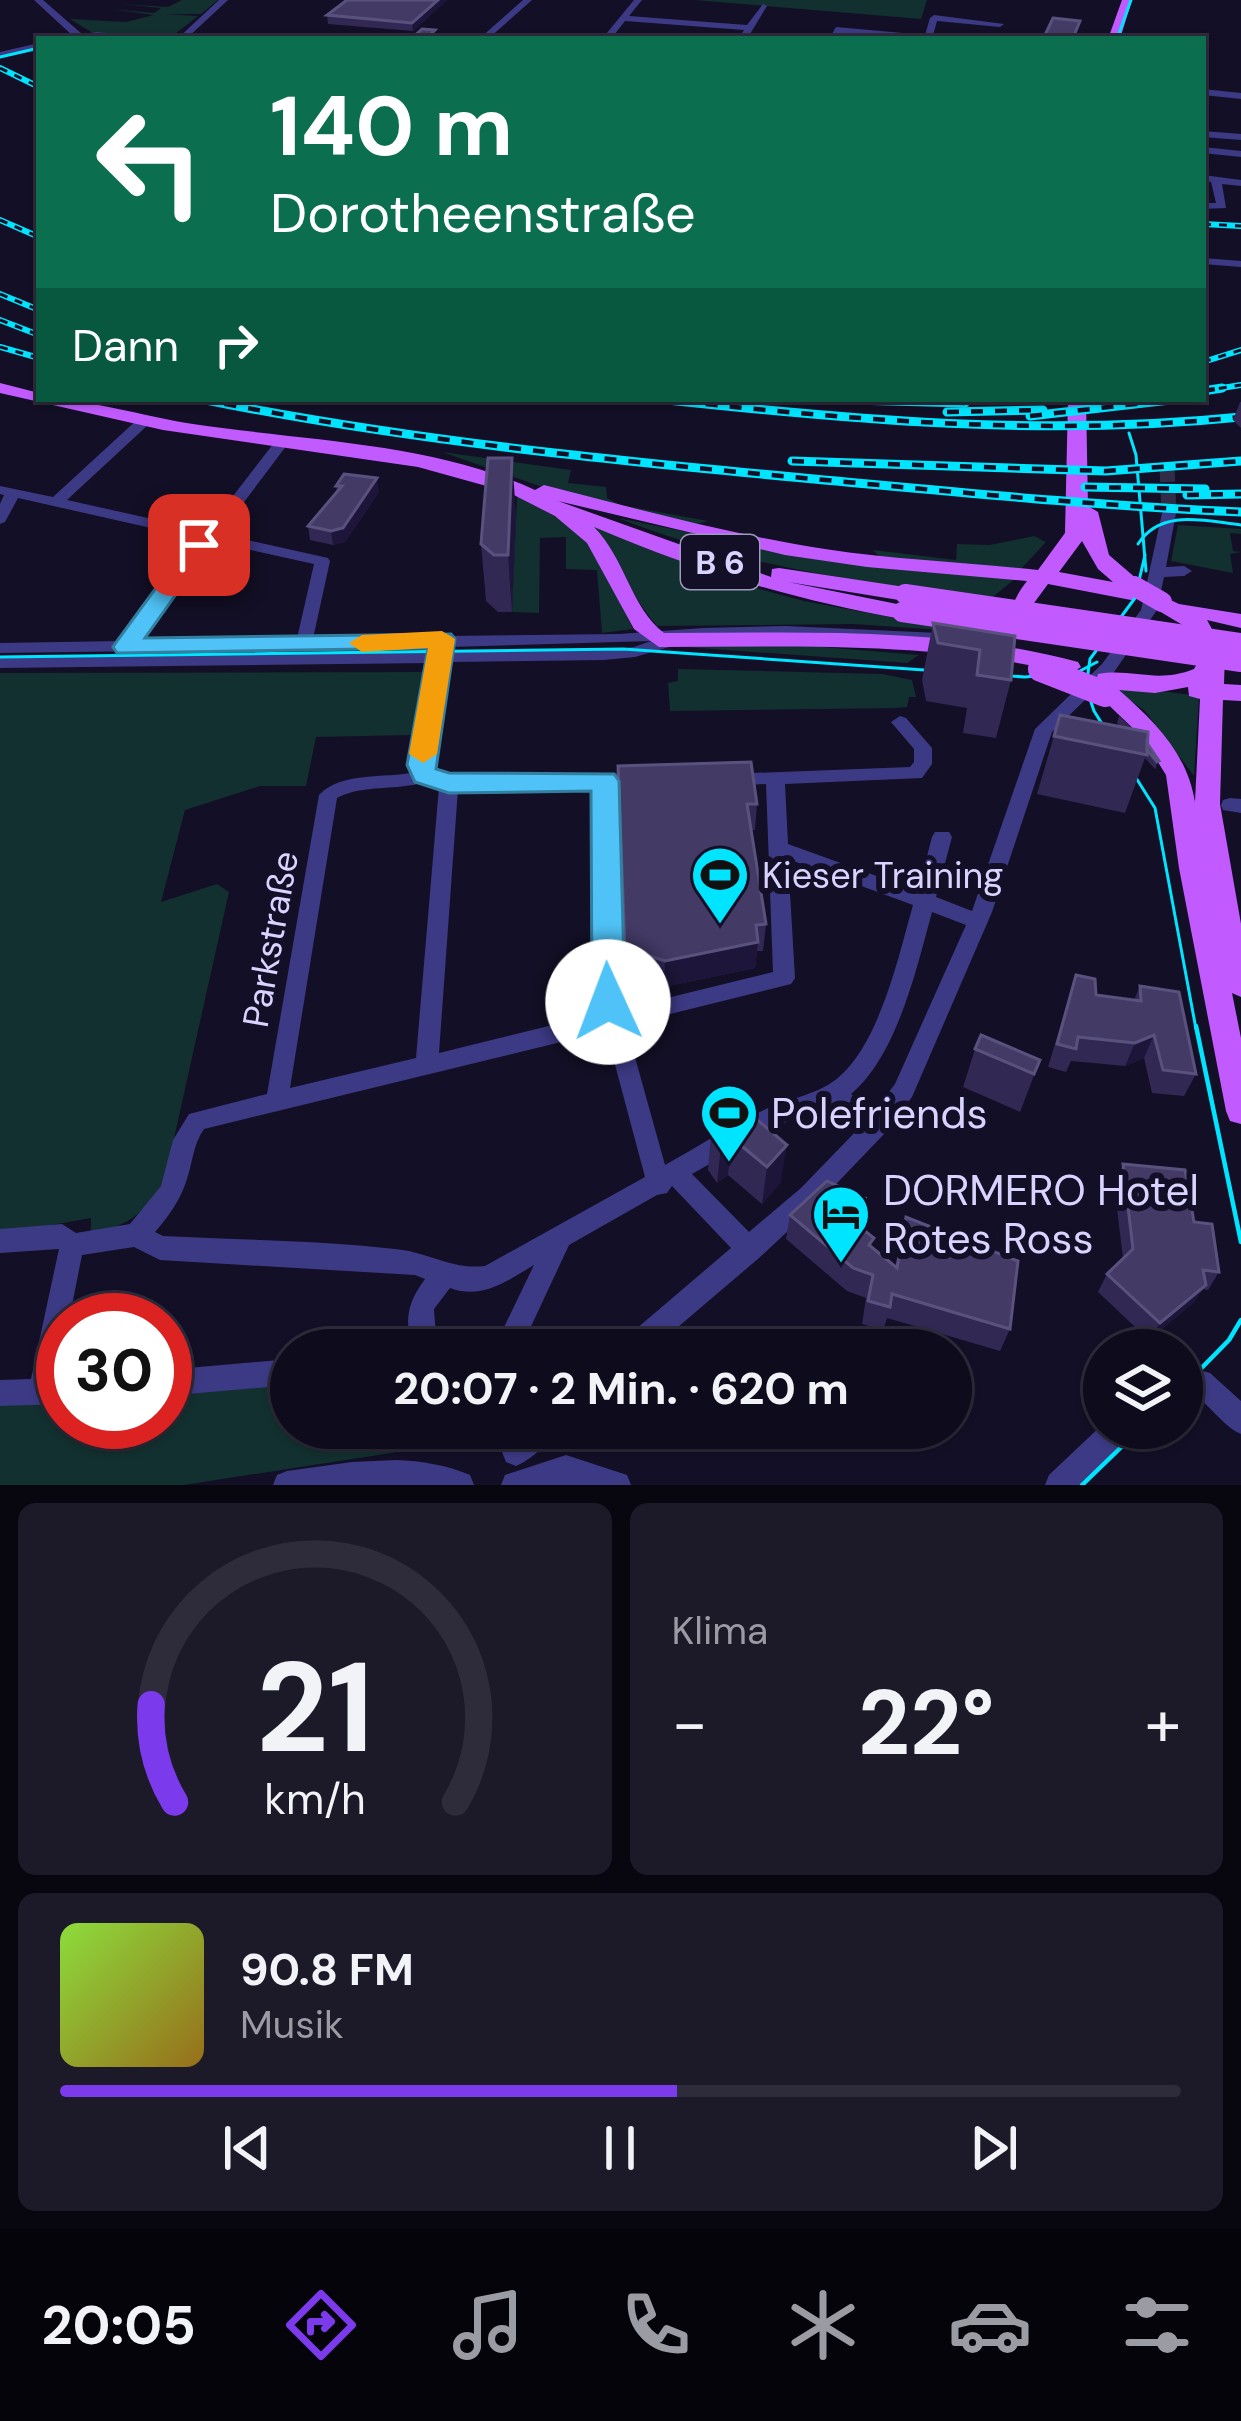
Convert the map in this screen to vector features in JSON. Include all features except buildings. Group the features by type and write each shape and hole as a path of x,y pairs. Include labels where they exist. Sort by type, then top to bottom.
{"main road":[{"path":"1115,36 1127,0"},
{"path":"1124,36 1136,0"},
{"name":"B 6","path":"0,385 36,395"},
{"name":"B 6","path":"65,402 144,421 439,466 543,495"},
{"name":"B 6","path":"91,402 428,456 543,495 604,551 660,638 853,640 976,649 1070,666"},
{"path":"1076,402 1075,533 1027,596 1019,617 1037,645 1109,691 1151,732 1178,775 1241,1111"},
{"path":"1086,402 1091,545 1132,590"},
{"path":"543,495 838,557 1132,590 1164,603 1241,621"},
{"path":"543,495 730,575 789,592 1241,643"},
{"path":"904,603 1241,662"},
{"path":"1164,603 1200,626 1214,653 1206,790 1211,848 1241,986"},
{"path":"976,649 1109,691 1193,678 1209,667 1214,653"},
{"path":"1147,686 1241,693"}],"street":[{"path":"38,0 76,36"},
{"path":"184,36 224,0"},
{"path":"486,36 528,0"},
{"path":"609,36 638,0"},
{"path":"624,18 745,34 763,6"},
{"path":"929,36 934,18 1000,24"},
{"path":"0,57 36,49"},
{"path":"1206,92 1241,96"},
{"path":"1206,134 1241,137"},
{"path":"1206,150 1241,154"},
{"path":"1210,180 1241,183"},
{"path":"1206,206 1222,206 1210,180"},
{"path":"1206,261 1241,264"},
{"path":"56,502 144,421"},
{"path":"126,647 207,535 283,442"},
{"path":"0,519 7,492 322,561 306,634"},
{"path":"657,1329 750,1250 910,1094 935,1045 984,917 1044,729 1108,668 1149,610 1168,513"},
{"path":"1158,572 1184,571"},
{"path":"0,649 441,648 625,653 660,638 832,631 984,639 1002,634 1019,617"},
{"path":"0,662 441,648"},
{"path":"441,648 421,765 425,775 449,783 664,780"},
{"path":"706,779 915,772 924,759 923,748 900,722"},
{"name":"Parkstraße","path":"277,1101 332,790 400,785 425,775"},
{"path":"72,1245 136,1235 157,1215 175,1182 184,1134 197,1121 784,978 775,778"},
{"path":"604,781 611,1019 668,1180 750,1250"},
{"path":"427,1064 449,783"},
{"path":"136,1235 160,1248 379,1259 415,1263 464,1280 488,1278 772,1118 853,1081 879,1036 942,837"},
{"path":"779,848 923,901 984,917"},
{"path":"822,1099 878,1125"},
{"path":"0,1241 62,1236 72,1245"},
{"path":"516,1329 560,1238"},
{"path":"65,1293 72,1245"},
{"path":"422,1329 421,1305 444,1275"},
{"path":"192,1381 270,1374"},
{"path":"1203,1384 1241,1420"},
{"path":"0,1393 36,1392"},
{"path":"517,1452 520,1449"},
{"path":"1059,1485 1096,1449"},
{"path":"515,1485 566,1469 617,1485"},
{"path":"286,1485 409,1472 460,1485"}],"green space":[{"path":"182,0 218,0 201,14 166,14 198,16 175,34 91,32 70,19 126,22 154,15 110,9 154,13 161,8 121,4 168,7"},
{"path":"694,0 927,0 921,19"},
{"path":"442,452 571,470 568,483 606,487 607,498 620,505 708,521 690,526 551,490"},
{"path":"517,496 561,519 593,547 633,629 602,633 597,570 566,569 566,537 540,538 539,613 512,612"},
{"path":"618,518 766,548 1016,578 989,600 894,586 709,549"},
{"path":"1178,525 1241,529 1241,534 1230,533 1233,551 1241,552 1230,554 1233,573 1171,561"},
{"path":"592,528 733,582 804,601 969,632 854,624 657,626"},
{"path":"1034,536 1046,542 1020,570 880,557 873,550 956,560 957,544 990,545"},
{"path":"798,645 919,655 907,663 685,647"},
{"path":"678,669 882,674 912,680 916,697 909,697 907,707 896,708 670,711 668,683 678,681"},
{"path":"423,672 411,735 316,737 306,786 260,786 185,810 161,902 217,884 229,892 164,1183 141,1211 115,1227 91,1233 91,1218 0,1234 0,673"},
{"path":"1107,684 1199,696 1194,776 1145,711"},
{"path":"270,1384 270,1449 417,1449 184,1485 0,1485 0,1403 36,1401 36,1449 192,1449 192,1388"}],"tunnel":[{"path":"1167,467 1169,513"}],"tram line":[{"path":"1118,36 1131,0"},
{"path":"0,57 36,49"},
{"path":"1129,433 1136,455 1143,538"},
{"path":"1143,538 1171,521 1241,525"},
{"path":"1138,544 1143,538"},
{"path":"1143,538 1145,556"},
{"path":"1089,666 1135,598 1145,556"},
{"path":"1145,556 1146,571"},
{"path":"0,657 623,649 1025,677 1078,672 1089,666"},
{"path":"1089,666 1097,662"},
{"path":"1089,666 1086,687 1094,711 1155,808 1196,1029"},
{"path":"1196,1026 1241,1242"},
{"path":"1203,1367 1241,1320"},
{"path":"1082,1485 1119,1449"}],"railway":[{"path":"0,68 36,86"},
{"path":"0,220 36,236"},
{"path":"1206,224 1241,226"},
{"path":"0,294 36,309"},
{"path":"0,320 36,334"},
{"path":"0,347 36,357"},
{"path":"1206,361 1241,350"},
{"path":"1206,391 1241,385"},
{"path":"218,402 353,426 583,456 1027,498 1241,512"},
{"path":"689,402 1022,426 1241,417"},
{"path":"928,402 965,403"},
{"path":"1030,416 1153,402"},
{"path":"947,412 1043,410"},
{"path":"792,461 1106,471 1241,461"},
{"path":"1085,487 1205,489"},
{"path":"1187,495 1241,494"}],"slow traffic":[{"path":"362,643 442,639 423,754"}],"place":[{"name":"Kieser Training","path":"720,926"},
{"name":"Polefriends","path":"729,1164"},
{"name":"DORMERO Hotel Rotes Ross","path":"841,1265"}],"route":[{"path":"199,545 126,647 442,639 421,765 425,775 449,783 604,781 608,1002"}]}
